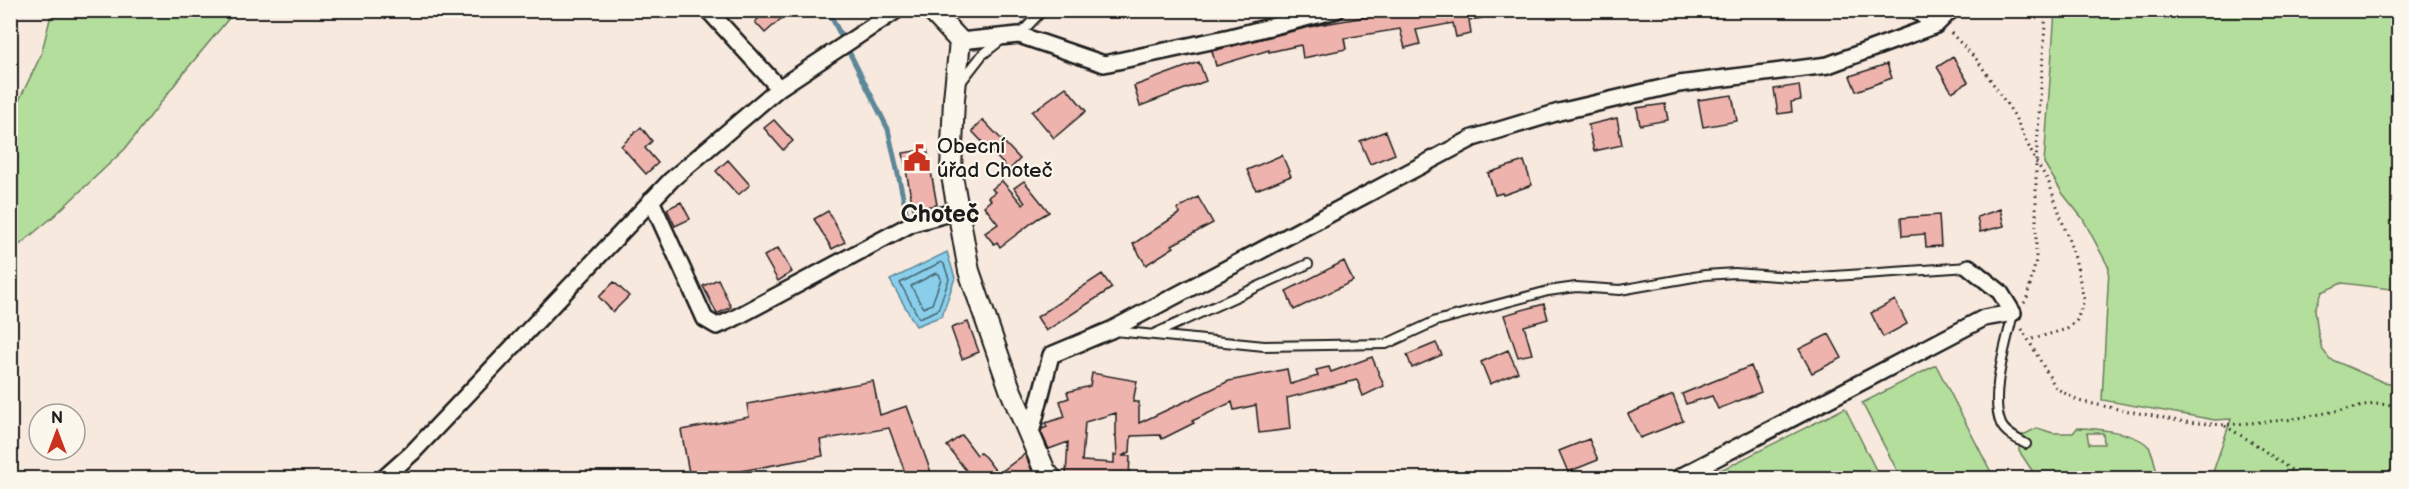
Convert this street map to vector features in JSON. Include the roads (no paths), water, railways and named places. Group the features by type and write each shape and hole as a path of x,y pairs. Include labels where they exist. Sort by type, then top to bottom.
{"street":[{"path":"708,10 779,88"},
{"path":"384,478 412,453 671,180 779,88 897,10"},
{"path":"931,10 960,41 954,99 951,171 969,271 1010,389 1046,476"},
{"path":"960,41 1014,35 1104,64 1230,38 1337,10"},
{"path":"1915,10 1936,25"},
{"path":"1030,437 1051,355 1111,330 1473,138 1559,112 1679,84 1828,65 1936,25 1951,10"},
{"path":"651,200 705,319 717,326 913,223 958,211"},
{"path":"1678,478 1984,318 2013,313 2000,292 1969,267"}],"lane":[{"path":"954,99 969,69 989,49 1014,35 1043,10"},
{"path":"1153,335 1308,264"},
{"path":"1111,330 1264,346 1386,344 1436,321 1548,291 1576,287 1620,290 1706,275 1735,273 1804,278 1969,267"},
{"path":"2013,313 1997,399 2001,426 2026,444"}],"water":[{"path":"947,252 955,278 942,316 916,326 890,280"}],"waterway":[{"path":"828,10 888,129 907,215"}],"place":[{"name":"Obecní úřad Choteč","path":"917,158"}],"district":[{"name":"Choteč","path":"940,214"}]}
